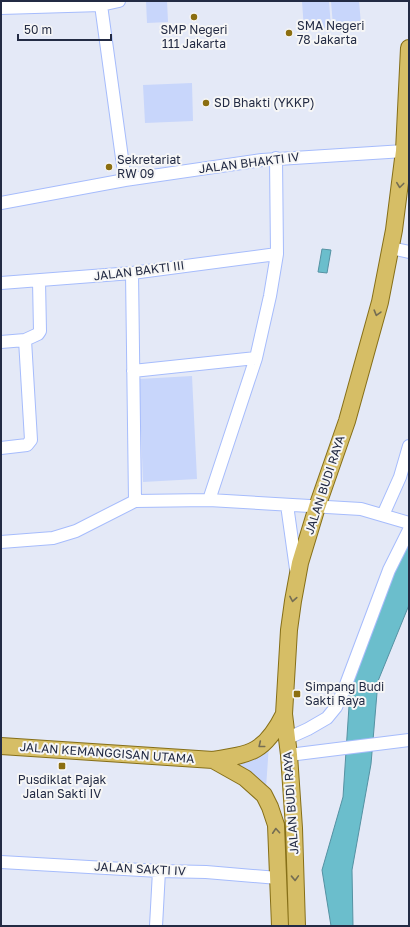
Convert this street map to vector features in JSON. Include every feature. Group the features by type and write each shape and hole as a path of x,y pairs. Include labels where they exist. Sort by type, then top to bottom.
{"main road":[{"name":"JALAN BUDI RAYA","path":"297,926 294,828 289,755 284,714 289,630 297,577 317,507 349,414 380,302 391,248 404,151 409,48"},
{"name":"JALAN KEMANGGISAN UTAMA","path":"1,746 213,760 253,752 261,747 268,740 284,714"},
{"name":"JALAN KEMANGGISAN UTAMA","path":"213,760 245,778 264,795 270,807"},
{"name":"JALAN BUDI RAYA","path":"270,807 276,825 280,926"}],"street":[{"path":"1,8 101,5 119,1"},
{"path":"101,5 126,180"},
{"name":"JALAN BHAKTI IV","path":"1,203 126,180 276,158 404,151"},
{"path":"209,500 256,358 270,296 277,254 276,158"},
{"path":"391,248 409,252"},
{"name":"JALAN BAKTI III","path":"1,283 132,273 277,254"},
{"path":"132,273 134,501"},
{"path":"1,342 25,340 38,334 40,331 39,281"},
{"path":"1,448 27,445 32,440 25,340"},
{"path":"133,371 256,358"},
{"path":"383,515 402,470 409,446"},
{"path":"1,542 53,538 76,530 134,501 209,500 361,510 409,523"},
{"path":"287,505 297,577"},
{"path":"286,739 327,718 336,708 389,570 409,530"},
{"path":"289,755 409,740"},
{"name":"JALAN SAKTI IV","path":"1,862 159,871 206,872 278,878"},
{"path":"156,926 159,871"}],"shaded area":[{"path":"146,1 167,1 168,22 147,23"},
{"path":"302,1 329,1 331,28 304,30"},
{"path":"331,1 359,1 361,24 333,26"},
{"path":"192,83 193,121 145,123 143,85"},
{"path":"322,249 331,250 327,273 318,272"},
{"path":"192,376 197,479 143,482 139,379"},
{"path":"409,534 409,605 378,681 371,764 352,870 353,926 331,926 322,870 343,797 350,691 395,558"},
{"path":"269,745 265,802 232,766"}],"place":[{"name":"SMP Negeri 111 Jakarta","path":"194,17"},
{"name":"SMA Negeri 78 Jakarta","path":"289,33"},
{"name":"SD Bhakti (YKKP)","path":"206,103"},
{"name":"Sekretariat RW 09","path":"109,167"},
{"name":"Simpang Budi Sakti Raya","path":"297,694"},
{"name":"Pusdiklat Pajak Jalan Sakti IV","path":"62,766"}]}
